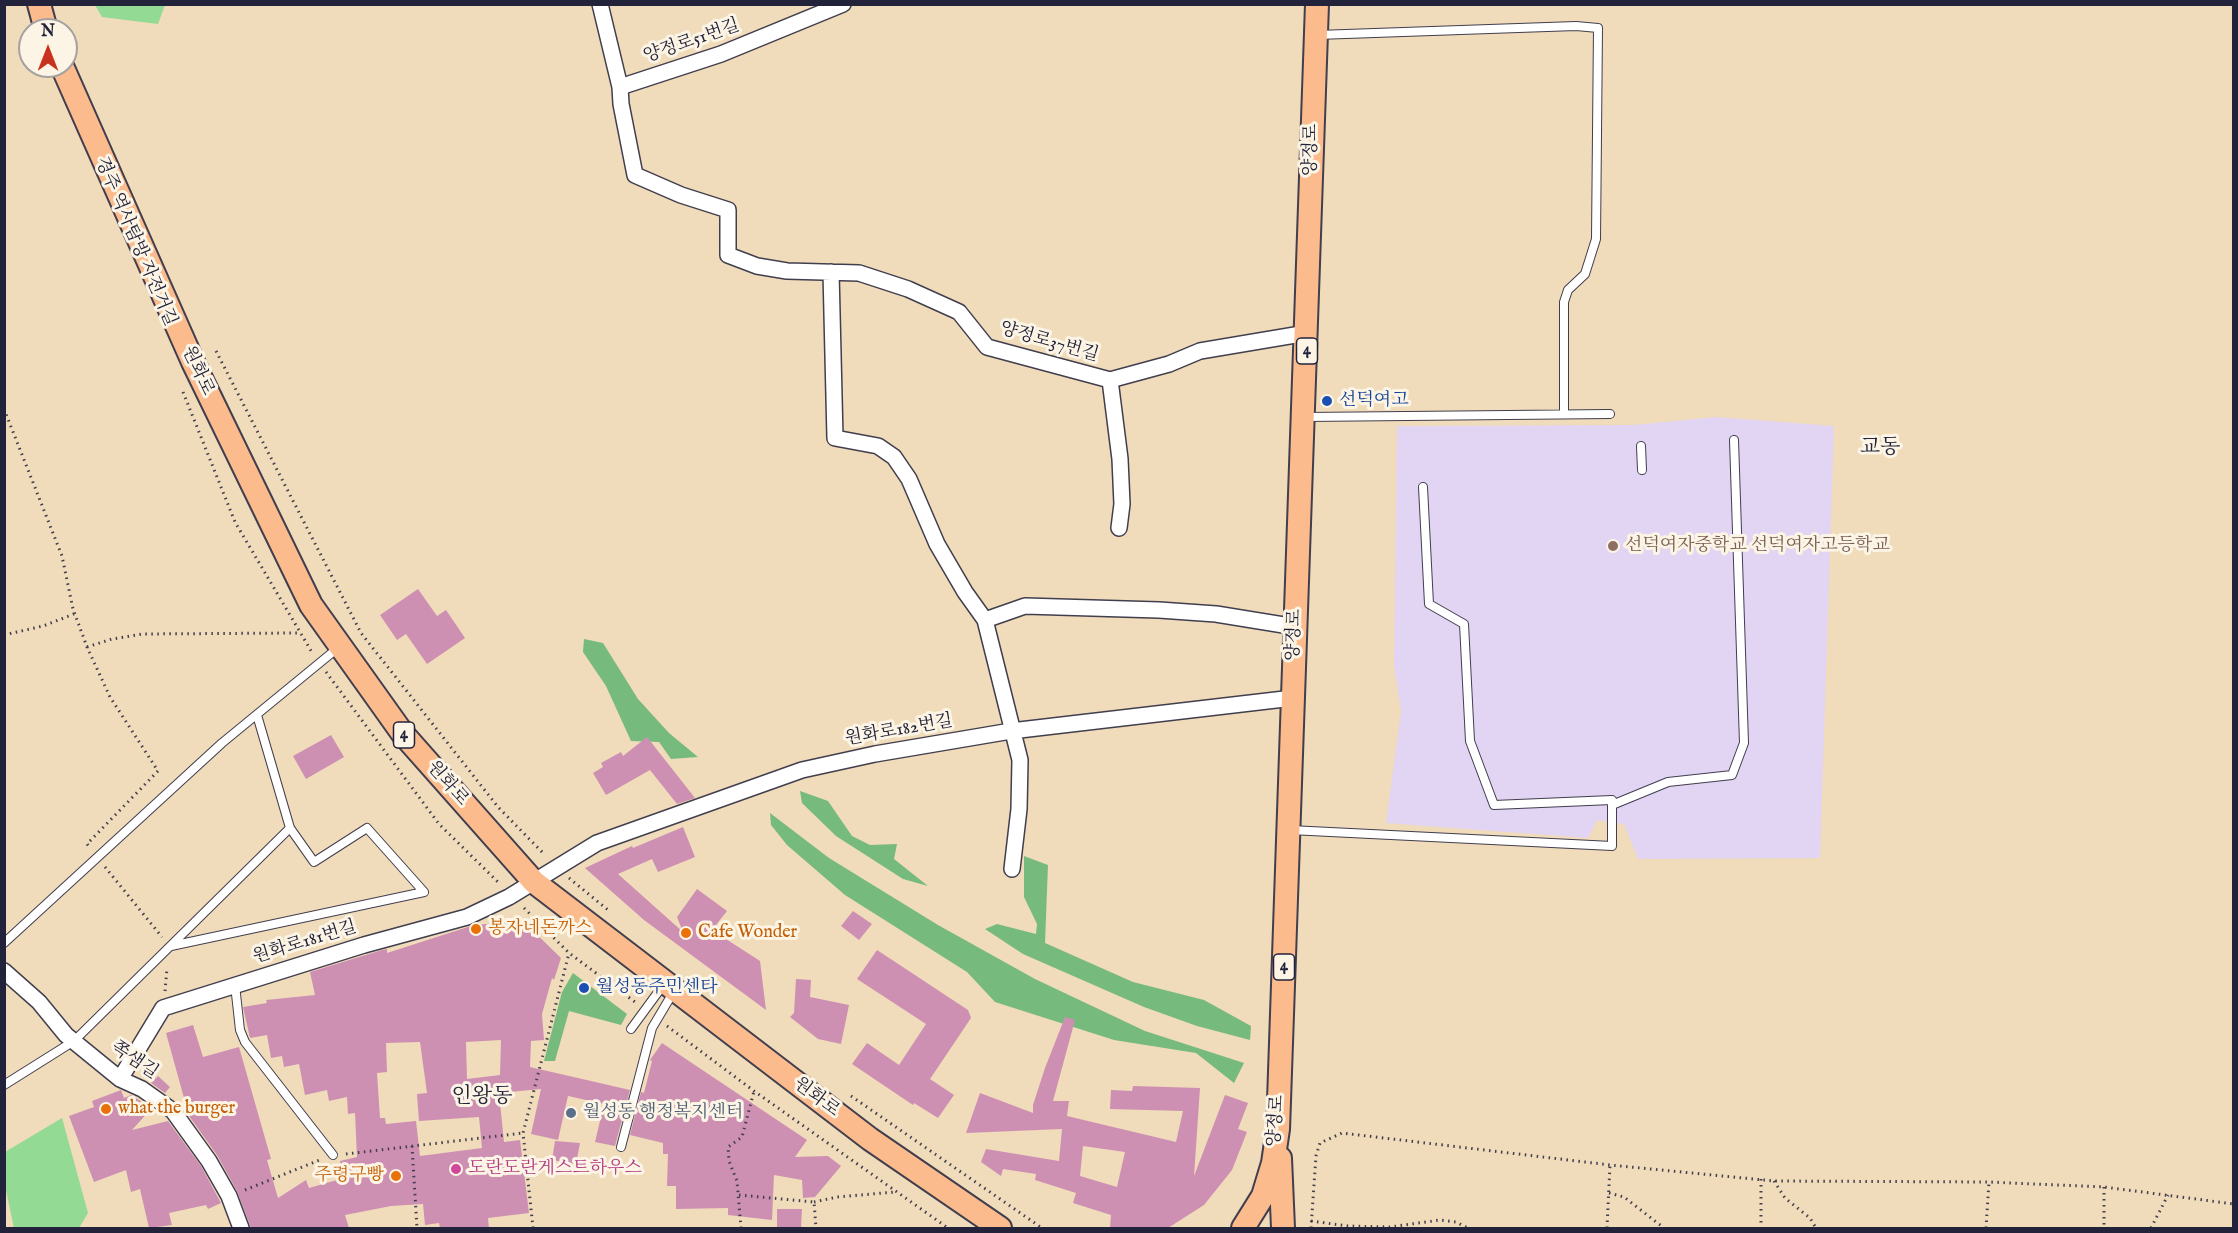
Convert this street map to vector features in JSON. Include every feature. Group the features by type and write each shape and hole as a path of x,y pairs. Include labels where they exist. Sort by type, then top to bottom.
{"main road":[{"name":"양정로","path":"1243,1228 1263,1196 1273,1163 1278,1129 1308,333 1317,4"},
{"name":"원화로","path":"67,78 225,429 311,606 403,734 534,882 870,1139 988,1224"},
{"path":"1278,1129 1283,1228"}],"street":[{"path":"600,4 620,87"},
{"name":"양정로51번길","path":"620,87 721,54 843,4"},
{"name":"양정로37번길","path":"620,87 621,104 636,175 681,195 728,210 728,255 757,266 787,271 859,273 908,289 959,312 987,347 1110,381 1169,364 1200,351 1308,333"},
{"path":"831,272 835,438 878,446 894,457 909,479 937,544 965,592 985,620 1020,760 1019,809 1012,869"},
{"path":"1110,381 1120,459 1122,504 1119,528"},
{"path":"985,620 1025,606 1216,614 1296,627"},
{"name":"원화로182번길","path":"534,882 597,843 802,770 875,754 1011,731 1293,698"},
{"name":"원화로181번길","path":"163,1008 364,945 467,917 534,882"},
{"name":"쪽샘길","path":"4,971 39,1002 74,1041 120,1078 142,1089 173,1111 209,1161 229,1196 242,1228"},
{"path":"120,1078 163,1008"}],"lane":[{"path":"1315,35 1576,26 1598,28 1596,239 1585,274 1568,290 1564,302 1564,414"},
{"path":"1304,417 1610,414"},
{"path":"1612,805 1668,782 1732,776 1744,743 1734,440"},
{"path":"1641,446 1642,470"},
{"path":"1288,830 1612,846 1612,800 1494,805 1470,741 1464,624 1429,604 1423,487"},
{"path":"4,943 222,743 340,646"},
{"path":"170,947 424,892 368,828 314,862 290,828 256,715"},
{"path":"4,1084 74,1041 290,828"},
{"path":"235,985 240,1030 244,1042 333,1155"},
{"path":"631,1029 645,1009 670,986"},
{"path":"621,1147 651,1028 670,986"}],"path":[{"path":"180,385 235,522 298,633 438,824 569,952 645,1009"},
{"path":"4,409 62,556 75,614 87,647 110,697 158,771 87,844 170,947 163,1008"},
{"path":"4,635 43,626 75,614"},
{"path":"87,647 112,639 143,634 298,633"},
{"path":"534,1228 523,1133 569,952"},
{"path":"657,1019 754,1091 948,1228"},
{"path":"741,1228 739,1195 728,1147 742,1137 754,1091"},
{"path":"229,1196 333,1155 523,1133"},
{"path":"1311,1228 1316,1156 1320,1143 1342,1133 1610,1165 1761,1179 1989,1182 2104,1187 2234,1204"},
{"path":"412,1146 417,1228"},
{"path":"1607,1228 1610,1165"},
{"path":"1761,1179 1761,1228"},
{"path":"1774,1180 1785,1198 1810,1218 1816,1228"},
{"path":"1986,1228 1989,1182"},
{"path":"2104,1187 2104,1228"},
{"path":"739,1195 814,1202 837,1197 897,1192"},
{"path":"1609,1192 1624,1197 1664,1228"},
{"path":"2151,1228 2168,1195"},
{"path":"814,1202 816,1228"},
{"path":"1311,1221 1348,1226 1390,1227 1440,1220 1456,1222 1468,1228"}],"shaded area":[{"name":"선덕여자중학교 선덕여자고등학교","path":"1716,417 1834,426 1820,858 1638,859 1624,824 1597,820 1588,838 1386,823 1401,711 1394,666 1397,426 1633,425"}],"green space":[{"path":"95,5 165,5 158,24 102,17"},
{"path":"584,639 603,643 638,699 669,733 698,757 671,759 659,742 631,741 606,686 583,652"},
{"path":"800,791 828,801 852,836 870,845 897,844 894,859 928,886 903,879 836,836 802,803"},
{"path":"770,813 829,858 938,925 1035,979 1145,1031 1244,1063 1234,1083 1196,1053 1114,1040 995,1002 967,972 845,895 787,845 771,825"},
{"path":"1024,856 1048,865 1045,943 1133,982 1204,1000 1251,1026 1250,1040 1197,1026 1144,1007 1023,954 985,929 997,924 1036,934 1037,924 1024,897"},
{"path":"573,973 627,1014 621,1025 569,1011 555,1061 544,1061 562,992"},
{"path":"62,1118 88,1213 79,1228 14,1228 5,1186 5,1152"}],"building":[{"path":"418,589 437,616 446,610 465,638 427,664 406,634 397,640 380,615"},
{"path":"331,735 344,757 306,779 293,756"},
{"path":"647,737 695,798 677,804 650,770 606,795 593,773 603,767 601,763 621,752 623,756"},
{"path":"683,827 695,857 658,872 652,859 618,874 683,932 677,917 697,889 727,911 712,930 760,961 766,1010 644,920 585,868 632,846 633,848"},
{"path":"853,911 872,924 859,940 841,926"},
{"path":"518,916 561,958 554,980 552,978 542,1014 544,1040 531,1041 530,1067 630,1090 615,1146 595,1142 604,1104 568,1096 558,1140 531,1134 541,1089 499,1093 504,1142 520,1140 529,1213 488,1218 489,1228 440,1228 439,1223 425,1225 423,1204 391,1206 345,1215 349,1228 251,1228 237,1191 217,1155 189,1116 166,1033 193,1025 203,1057 239,1047 271,1159 267,1160 278,1198 306,1180 309,1188 344,1178 340,1161 357,1157 355,1113 348,1114 347,1097 329,1101 327,1090 305,1095 299,1064 284,1067 282,1056 271,1058 267,1035 250,1038 243,1007 267,1003 266,1000 315,995 310,972 382,950 387,949 387,953 474,925 512,922","holes":["501,1040 500,1075 467,1079 466,1042","420,1042 427,1093 417,1094 419,1121 479,1117 482,1148 420,1156 416,1121 386,1124 385,1118 380,1118 377,1073 387,1072 386,1043"]},
{"path":"877,950 968,1010 971,1018 930,1079 954,1095 938,1118 914,1103 913,1105 852,1064 867,1043 899,1065 926,1024 857,979"},
{"path":"796,979 811,980 810,997 849,1005 841,1044 818,1039 790,1017 794,1013"},
{"path":"1065,1017 1075,1020 1053,1101 1069,1101 1067,1116 1176,1142 1183,1111 1110,1109 1111,1090 1132,1091 1133,1086 1200,1088 1194,1176 1225,1095 1248,1103 1238,1129 1247,1132 1232,1170 1204,1205 1168,1228 1110,1228 1111,1215 1073,1203 1076,1193 1035,1180 1036,1174 1003,1169 1001,1176 981,1162 986,1149 1059,1161 1062,1129 966,1133 980,1093 1033,1113 1033,1105","holes":["1083,1146 1125,1152 1117,1187 1080,1176"]},
{"path":"662,1043 807,1140 795,1157 828,1156 841,1166 815,1197 803,1198 802,1180 774,1175 772,1220 728,1215 728,1208 676,1209 676,1186 667,1186 668,1154 663,1154 663,1143 630,1135 641,1092 644,1093 652,1061 650,1060"},
{"path":"158,1076 170,1087 165,1093 151,1083"},
{"path":"121,1090 124,1098 131,1095 152,1108 132,1130 168,1121 201,1166 221,1203 208,1209 206,1205 169,1213 172,1225 149,1228 140,1189 131,1192 126,1170 94,1182 69,1116 94,1107 92,1101"},
{"path":"555,1141 580,1143 576,1164 552,1160"},
{"path":"777,1209 802,1209 801,1228 777,1228"}],"place":[{"name":"선덕여고","path":"1327,401"},
{"name":"선덕여자중학교 선덕여자고등학교","path":"1613,546"},
{"name":"봉자네돈까스","path":"476,929"},
{"name":"Cafe Wonder","path":"686,933"},
{"name":"월성동주민센타","path":"584,988"},
{"name":"what the burger","path":"106,1109"},
{"name":"월성동 행정복지센터","path":"571,1113"},
{"name":"도란도란게스트하우스","path":"456,1169"},
{"name":"주령구빵","path":"396,1176"}],"district":[{"name":"교동","path":"1880,449"},
{"name":"인왕동","path":"482,1098"}]}
